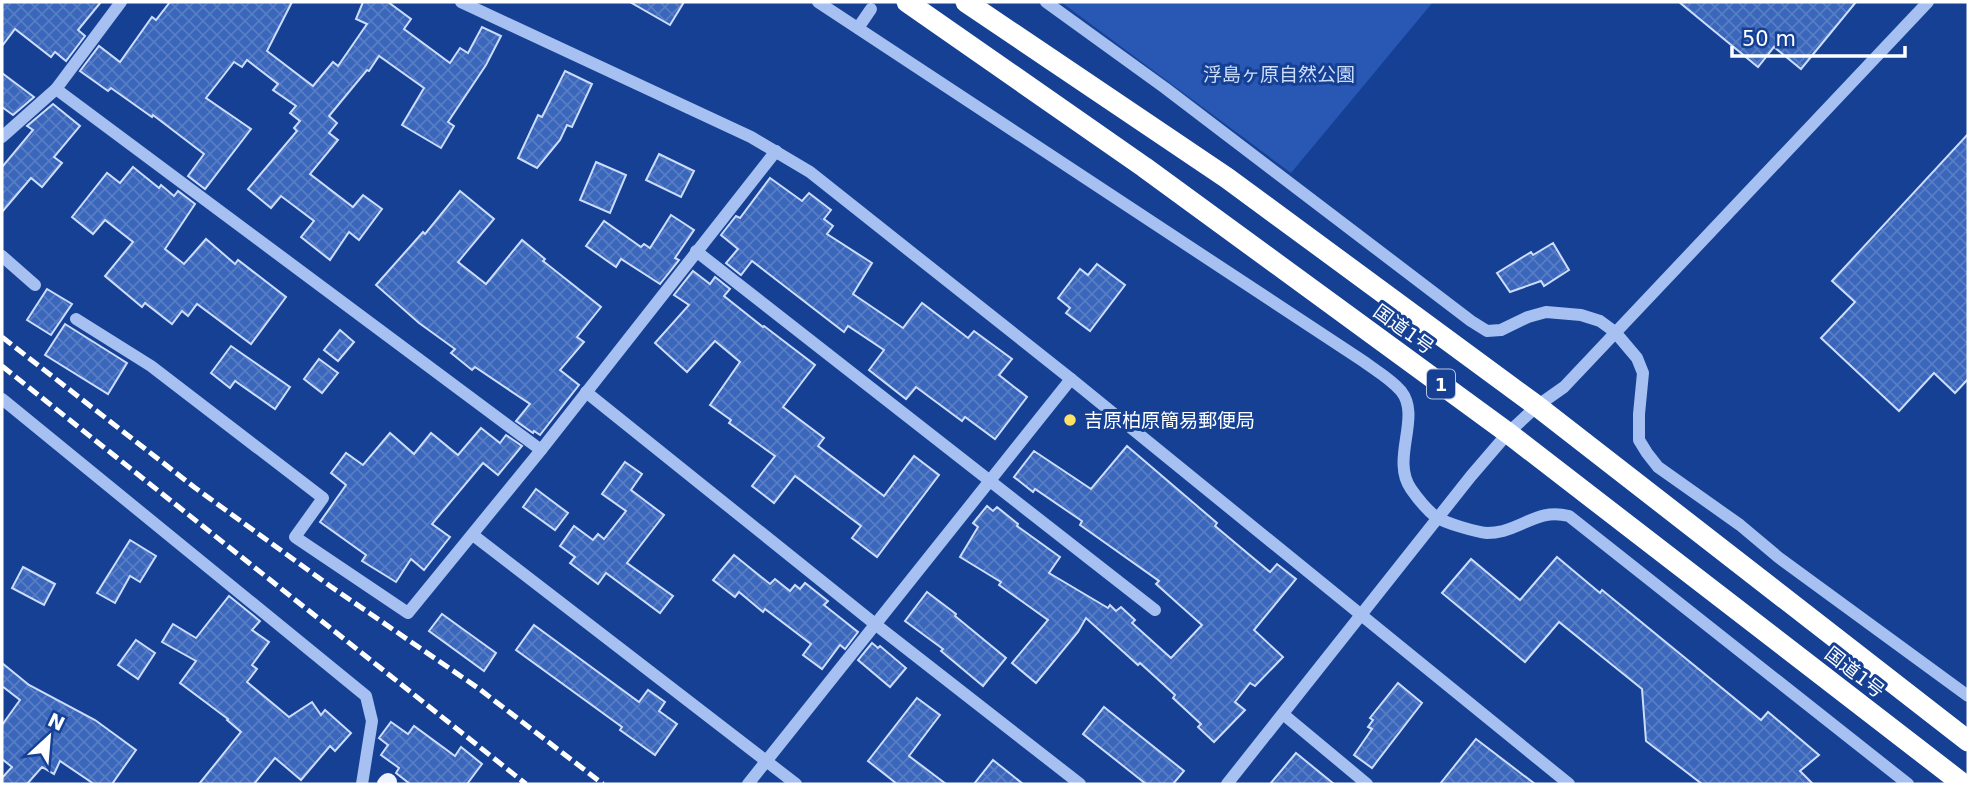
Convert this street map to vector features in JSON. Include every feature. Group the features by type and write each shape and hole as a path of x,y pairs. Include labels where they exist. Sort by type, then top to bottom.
{"highway":[{"name":"国道1号","path":"907,2 1155,175 1508,433 1963,784"},
{"name":"国道1号","path":"966,2 1227,178 1537,406 1968,741"}],"street":[{"path":"2,137 56,89 121,2"},
{"path":"461,2 751,137 810,172 1071,379 1569,784"},
{"path":"818,2 1363,361 1400,390 1406,400 1408,414 1402,464 1408,485 1438,519 1488,533 1503,531 1545,514 1569,516 1908,784"},
{"path":"1045,2 1166,88 1487,331 1501,330 1546,312 1581,315 1600,321 1615,332 1637,358 1643,373 1639,440 1658,467 1725,513 1778,557 1968,696"},
{"path":"1227,784 1508,433 1537,406 1564,387 1928,2"},
{"path":"858,28 871,9"},
{"path":"56,89 541,450"},
{"path":"76,319 150,366 323,498 295,537 408,613 541,450 776,151"},
{"path":"696,251 1155,610"},
{"path":"2,256 35,285"},
{"path":"748,784 1071,379"},
{"path":"586,392 1080,784"},
{"path":"2,398 366,696 372,722 362,784"},
{"path":"473,535 796,784"},
{"path":"1283,714 1367,784"}],"green space":[{"name":"浮島ヶ原自然公園","path":"1061,2 1433,2 1291,173"}],"building":[{"path":"2,2 101,2 78,30 85,36 66,61 55,52 51,57 15,29 2,46"},
{"path":"170,2 292,2 267,51 313,86 333,62 338,66 367,24 356,19 363,2 388,2 411,19 404,29 450,63 460,48 468,53 482,27 501,36 486,65 448,122 454,126 441,148 402,125 424,88 379,56 329,116 337,123 329,133 338,140 310,174 353,207 363,195 382,209 359,240 349,232 330,260 301,237 314,221 281,196 271,208 248,189 297,131 294,128 300,121 290,113 296,106 273,90 278,84 247,60 242,67 234,62 206,98 251,129 205,189 188,176 204,154 153,115 152,117 111,88 108,91 80,71 99,46 120,62 152,17 156,20"},
{"path":"630,2 684,2 670,25"},
{"path":"1679,2 1856,2 1801,69 1774,47 1758,67"},
{"path":"565,71 592,84 572,127 567,125 560,140 537,168 518,158 538,115 542,117"},
{"path":"2,73 34,97 13,115 2,107"},
{"path":"53,104 80,126 54,157 62,163 42,187 31,178 2,212 2,167 33,130 27,126"},
{"path":"1968,134 1968,379 1955,393 1934,373 1899,411 1821,338 1855,302 1832,281"},
{"path":"659,154 694,171 681,197 646,180"},
{"path":"596,162 626,175 610,213 580,200"},
{"path":"133,167 159,188 161,185 174,196 178,191 195,204 165,249 184,264 206,239 235,264 238,260 286,297 251,344 197,304 188,316 182,311 172,324 145,303 142,307 105,276 133,242 105,220 93,234 72,217 107,173 120,183"},
{"path":"770,178 802,201 809,193 831,210 824,219 833,226 827,234 872,263 853,294 903,328 922,303 968,338 974,331 1012,359 999,375 1027,397 995,439 965,417 962,421 916,387 906,399 869,370 884,350 848,326 844,332 752,261 741,275 726,263 738,249 721,235 736,216 740,218"},
{"path":"460,191 494,219 458,262 486,284 522,240 545,259 543,261 601,307 577,337 584,342 560,370 579,385 540,435 516,421 530,404 475,367 472,370 451,353 455,349 419,323 376,285 423,232 425,234"},
{"path":"671,215 694,230 675,258 679,260 660,284 621,259 616,267 586,246 604,221 641,247 644,244 650,248"},
{"path":"1553,243 1569,270 1544,286 1541,281 1510,292 1497,273 1531,252 1533,255"},
{"path":"1097,264 1125,285 1090,331 1066,313 1070,308 1058,298 1080,269 1088,275"},
{"path":"693,271 710,284 715,277 730,289 724,296 815,365 783,407 824,438 818,446 884,496 914,456 939,475 877,557 852,538 861,526 795,476 774,503 752,486 775,456 729,423 731,420 710,405 740,362 715,341 687,372 655,343 689,305 674,295"},
{"path":"47,289 72,304 51,335 27,320"},
{"path":"65,324 127,363 108,394 45,355"},
{"path":"340,330 354,342 338,361 324,350"},
{"path":"231,346 290,387 275,409 235,381 230,388 211,373"},
{"path":"319,359 338,373 322,393 304,379"},
{"path":"481,428 500,443 506,435 522,446 498,475 483,463 432,524 450,537 424,570 411,559 396,582 362,561 366,555 320,522 346,485 331,473 346,453 363,465 390,433 414,454 431,433 458,455"},
{"path":"1127,446 1270,572 1277,564 1296,579 1254,630 1283,657 1255,686 1250,683 1235,702 1245,710 1214,742 1198,727 1201,724 1173,698 1175,695 1086,618 1078,632 1036,683 1012,663 1048,620 999,585 1001,582 960,557 978,527 973,523 987,506 993,511 997,507 1018,524 1017,526 1060,557 1049,573 1108,608 1110,605 1116,611 1121,607 1135,620 1132,623 1171,658 1202,625 1156,584 1159,581 1080,525 1082,521 1035,489 1033,492 1014,477 1034,451 1091,489"},
{"path":"625,462 642,474 631,490 664,515 627,563 673,596 660,613 606,573 598,584 570,563 575,557 560,546 574,526 593,540 598,534 604,539 626,511 602,494"},
{"path":"536,489 568,513 555,530 523,507"},
{"path":"130,540 156,556 140,582 130,576 115,603 97,593"},
{"path":"734,555 770,584 775,579 790,591 795,585 800,589 805,583 828,601 824,605 858,632 845,649 840,645 822,669 803,655 811,644 765,609 763,612 739,592 735,597 713,580"},
{"path":"1557,557 1600,593 1602,590 1761,720 1768,712 1819,755 1800,771 1813,784 1702,784 1646,741 1642,689 1559,622 1525,662 1442,593 1471,559 1520,600"},
{"path":"23,567 55,584 44,605 12,588"},
{"path":"927,592 1006,658 983,686 941,651 943,649 905,621"},
{"path":"229,596 260,621 252,630 269,642 252,665 257,669 247,682 289,717 312,702 321,715 325,710 351,733 335,751 330,746 301,780 275,758 254,784 199,784 241,732 180,683 196,661 162,642 173,624 196,638"},
{"path":"442,614 496,653 484,671 429,631"},
{"path":"534,625 639,702 648,690 665,702 659,711 677,724 655,755 620,730 622,727 516,650"},
{"path":"136,640 155,653 138,679 118,665"},
{"path":"872,643 878,648 880,646 906,668 890,687 858,660"},
{"path":"2,663 29,685 95,720 136,750 112,784 94,784 60,761 54,774 42,767 27,784 2,784 2,778 12,767 2,759 2,725 20,700 2,686"},
{"path":"1398,683 1422,703 1372,768 1354,755 1372,729 1368,727 1373,720 1370,718"},
{"path":"917,698 940,715 909,756 946,784 897,784 868,761"},
{"path":"1104,707 1184,771 1173,784 1146,784 1083,734"},
{"path":"391,722 408,734 414,726 455,756 461,747 482,764 467,784 410,784 396,773 399,768 381,755 388,745 379,738"},
{"path":"1476,739 1535,784 1440,784"},
{"path":"1296,753 1334,784 1270,784"},
{"path":"993,760 1023,784 974,784"}],"railway":[{"path":"2,337 194,487 330,586 478,688 603,784"},
{"path":"2,366 526,784"}],"place":[{"name":"吉原柏原簡易郵便局","path":"1070,420"}]}
